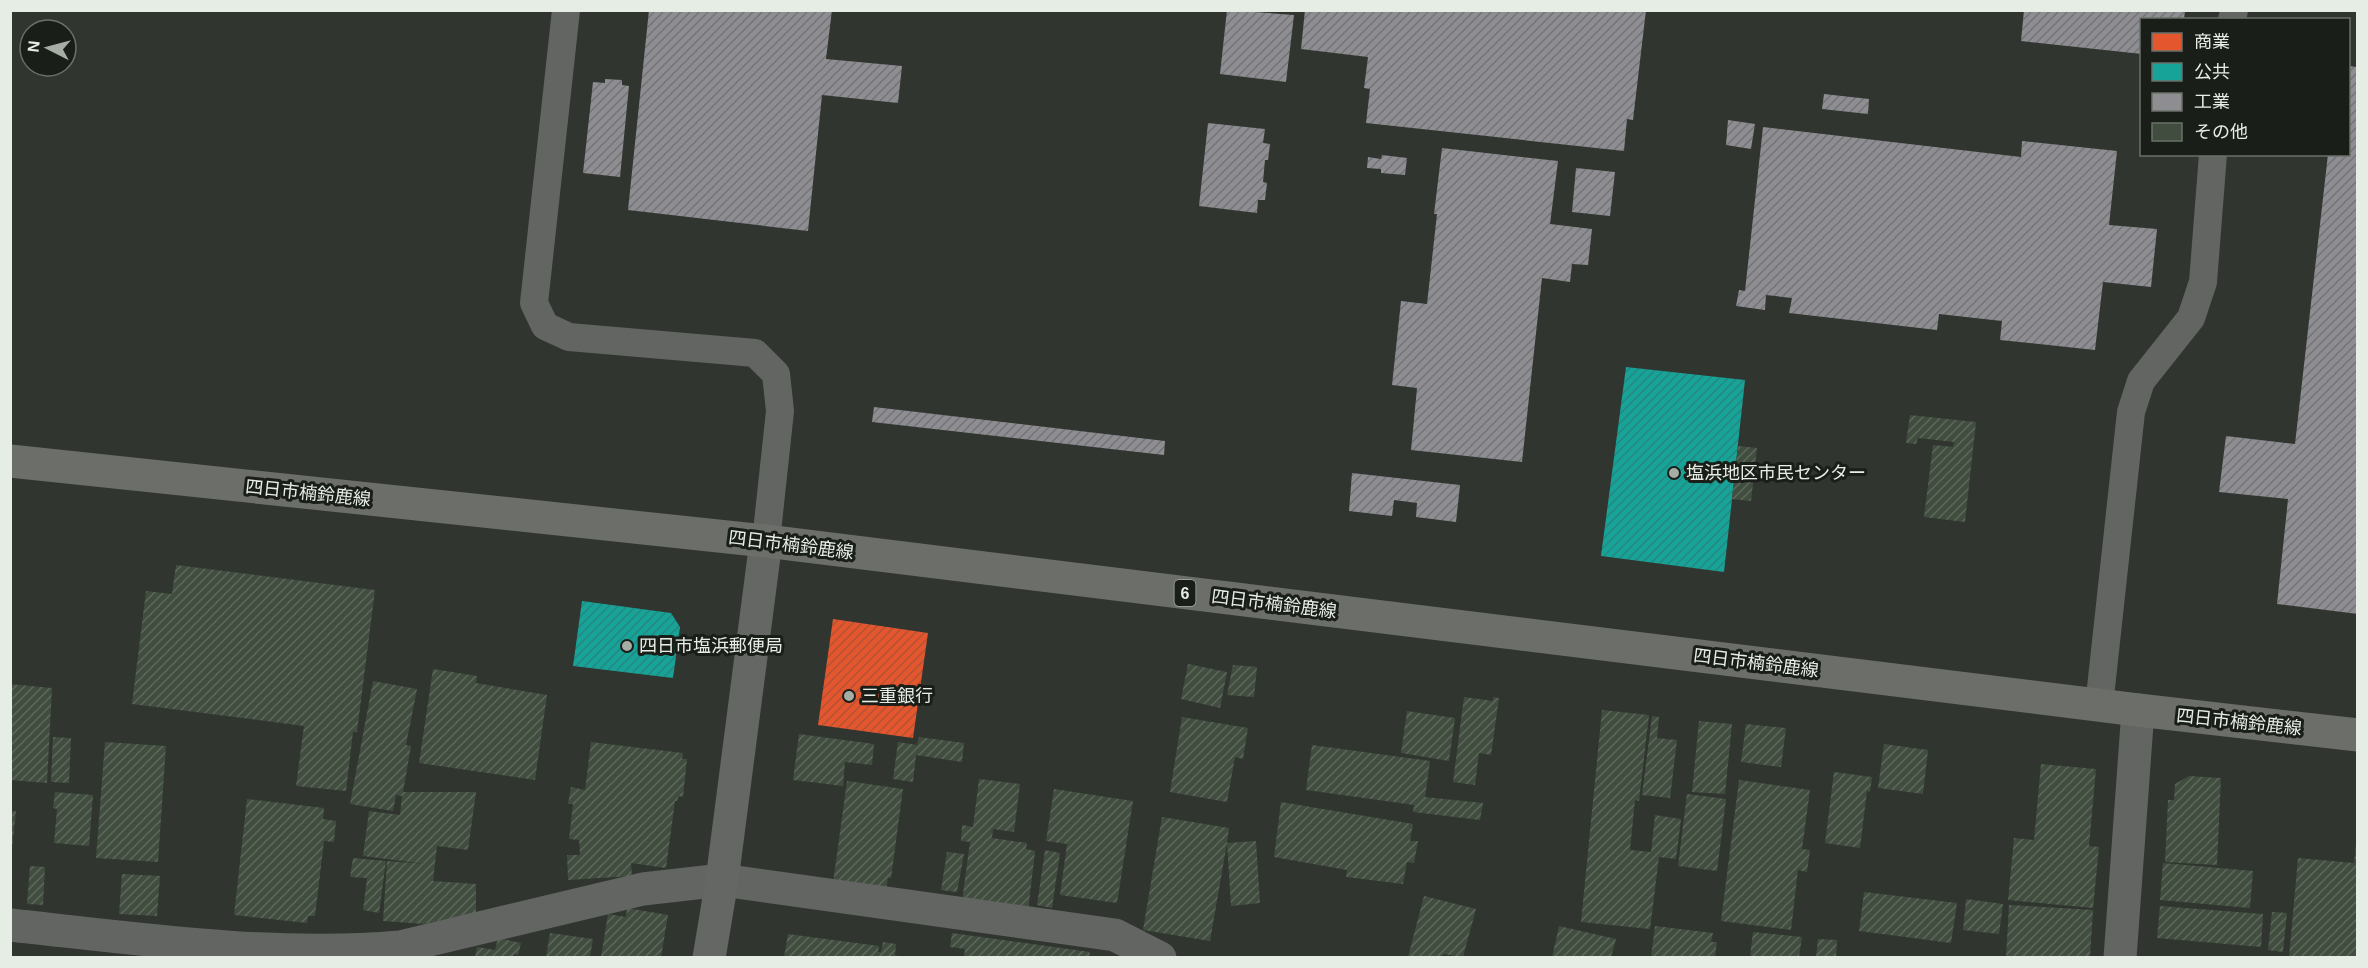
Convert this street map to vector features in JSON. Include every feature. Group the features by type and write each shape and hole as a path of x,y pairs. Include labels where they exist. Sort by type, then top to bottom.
{"main road":[{"name":"四日市楠鈴鹿線","path":"10,461 766,541 2099,706 2358,735"}],"street":[{"path":"709,957 722,880 766,541"},
{"path":"2120,957 2138,710"},
{"path":"10,925 201,946 279,950 363,950 400,947 643,890 722,880 1115,935 1160,957"}],"lane":[{"path":"566,10 534,303 545,326 569,337 755,354 776,374 780,411 766,541"},
{"path":"2099,706 2131,412 2141,381 2191,318 2203,282 2213,156"}],"building: 商業":[{"path":"833,619 928,633 913,738 818,725"}],"building: 公共":[{"name":"塩浜地区市民センター","path":"1626,367 1745,380 1724,572 1601,556"},
{"name":"四日市塩浜郵便局","path":"582,601 671,613 680,627 673,678 573,666"}],"building: 工業":[{"path":"649,10 832,10 826,59 902,66 898,103 822,95 808,231 628,210"},
{"path":"1227,10 1294,15 1286,82 1220,74"},
{"path":"1305,10 1646,10 1633,120 1627,119 1624,151 1366,123 1370,89 1364,88 1368,57 1301,49"},
{"path":"2024,10 2185,10 2184,18 2140,18 2140,54 2021,41"},
{"path":"2350,66 2358,67 2358,614 2277,604 2288,499 2219,492 2226,436 2295,444 2328,156 2350,156"},
{"path":"605,79 622,80 622,85 629,86 620,177 583,173 593,82 605,83"},
{"path":"1824,94 1869,99 1868,114 1822,109"},
{"path":"1728,120 1755,124 1751,149 1726,145"},
{"path":"1208,123 1265,129 1263,143 1270,144 1268,160 1265,160 1263,182 1267,183 1265,200 1258,200 1257,213 1199,206"},
{"path":"1763,127 2021,157 2022,141 2117,151 2109,225 2157,229 2151,287 2103,282 2095,350 2000,340 2002,321 1939,314 1937,330 1789,313 1792,298 1766,295 1765,310 1736,306 1739,290 1745,291"},
{"path":"1442,148 1558,161 1550,224 1592,229 1588,265 1572,264 1570,282 1542,278 1522,462 1411,450 1417,388 1392,385 1401,301 1427,304"},
{"path":"1382,155 1407,158 1405,175 1381,173 1381,169 1367,168 1368,157 1381,159"},
{"path":"1576,168 1615,172 1610,216 1572,212"},
{"path":"874,407 1165,441 1164,455 872,422"},
{"path":"1352,473 1460,485 1456,522 1416,517 1417,503 1394,500 1392,516 1349,511"}],"building: その他":[{"path":"1910,415 1976,422 1965,522 1924,517 1933,445 1953,447 1954,442 1918,438 1916,444 1906,443"},
{"path":"1738,446 1757,448 1751,501 1732,499"},
{"path":"176,565 375,590 357,732 353,732 346,791 296,786 304,726 132,704 146,591 172,594"},
{"path":"1188,664 1227,672 1220,708 1181,699"},
{"path":"1233,665 1257,667 1254,697 1227,695"},
{"path":"433,669 477,676 476,683 547,695 535,780 419,763"},
{"path":"373,681 417,689 406,745 411,746 403,792 476,792 468,850 437,846 433,881 476,884 476,913 424,924 383,921 387,861 426,864 363,856 369,811 400,815 402,796 396,795 393,811 350,804"},
{"path":"10,684 52,688 47,783 10,780"},
{"path":"1464,697 1493,701 1493,697 1499,698 1491,755 1479,753 1475,785 1453,782"},
{"path":"1602,710 1649,715 1639,801 1635,800 1630,850 1651,852 1655,815 1681,819 1676,859 1659,857 1650,929 1581,922"},
{"path":"1407,711 1455,718 1449,761 1401,753"},
{"path":"1652,716 1659,717 1657,738 1677,740 1670,798 1642,795"},
{"path":"1182,717 1248,728 1243,759 1235,757 1227,802 1170,792"},
{"path":"1699,721 1732,724 1725,794 1692,792"},
{"path":"1746,724 1786,728 1781,767 1741,762"},
{"path":"799,734 874,744 872,765 845,762 843,786 793,780"},
{"path":"53,737 71,738 69,783 51,782"},
{"path":"919,737 964,743 962,762 916,755 913,782 893,779 898,742 917,745"},
{"path":"105,742 166,746 158,862 96,858"},
{"path":"591,742 683,753 682,759 687,759 683,797 679,796 675,801 666,868 631,863 632,876 568,880 567,855 580,855 579,840 569,839 573,804 568,804 571,787 585,790"},
{"path":"1884,744 1928,750 1923,794 1878,788"},
{"path":"1312,745 1430,761 1425,797 1483,803 1480,820 1413,812 1414,805 1306,790"},
{"path":"2041,764 2096,769 2089,846 2099,847 2093,908 2008,900 2014,838 2034,840"},
{"path":"1834,772 1872,777 1870,792 1867,791 1860,848 1825,843"},
{"path":"2189,776 2221,778 2217,865 2165,862 2168,800 2174,800 2175,784"},
{"path":"979,779 1020,784 1014,832 993,829 992,838 1027,843 1026,849 1035,851 1028,912 962,901 970,842 961,841 962,825 973,827"},
{"path":"1739,780 1810,790 1802,849 1810,850 1807,872 1798,870 1791,930 1721,921"},
{"path":"847,781 903,789 891,878 888,878 886,891 833,883"},
{"path":"1054,789 1133,801 1117,903 1060,895 1067,844 1046,841"},
{"path":"55,792 93,795 89,846 54,843 57,809 53,808"},
{"path":"1687,794 1726,799 1717,871 1678,866"},
{"path":"247,799 324,808 323,819 336,821 334,842 324,841 315,916 308,916 307,923 234,915"},
{"path":"1281,802 1413,824 1410,841 1418,841 1414,863 1407,862 1403,884 1346,877 1347,870 1274,857"},
{"path":"10,811 16,811 12,849 10,849"},
{"path":"1162,817 1229,828 1210,941 1143,930"},
{"path":"1256,841 1260,903 1231,906 1227,843"},
{"path":"2356,844 2358,957 2289,957 2298,858 2354,863"},
{"path":"1045,850 1060,853 1052,908 1037,905"},
{"path":"947,852 964,854 957,892 941,890"},
{"path":"353,858 386,861 379,913 363,910 367,878 350,877"},
{"path":"2163,863 2253,871 2250,908 2160,900"},
{"path":"30,866 45,867 43,905 27,904"},
{"path":"122,874 160,876 157,916 119,914"},
{"path":"1864,892 1957,903 1951,943 1859,931"},
{"path":"1424,896 1476,909 1463,957 1443,954 1442,957 1408,957"},
{"path":"1966,899 2003,904 1999,934 1963,930"},
{"path":"2009,905 2093,910 2090,957 2006,957"},
{"path":"2160,906 2263,914 2261,947 2157,938"},
{"path":"627,908 668,915 661,957 601,957 608,914 626,917"},
{"path":"2272,912 2287,913 2283,952 2268,950"},
{"path":"1559,926 1616,939 1611,957 1552,957"},
{"path":"1655,926 1713,933 1711,942 1717,942 1715,957 1651,957"},
{"path":"1753,932 1802,937 1799,957 1750,957"},
{"path":"550,933 593,939 590,957 546,957"},
{"path":"952,933 1090,952 1089,957 964,957 965,949 950,947"},
{"path":"788,934 879,946 878,952 881,952 883,942 896,944 895,955 901,957 784,957"},
{"path":"498,938 521,943 518,955 475,957 477,947 495,950"},
{"path":"1818,939 1837,940 1836,957 1816,957"}],"place":[{"name":"塩浜地区市民センター","path":"1674,473"},
{"name":"四日市塩浜郵便局","path":"627,646"},
{"name":"三重銀行","path":"849,696"}]}
